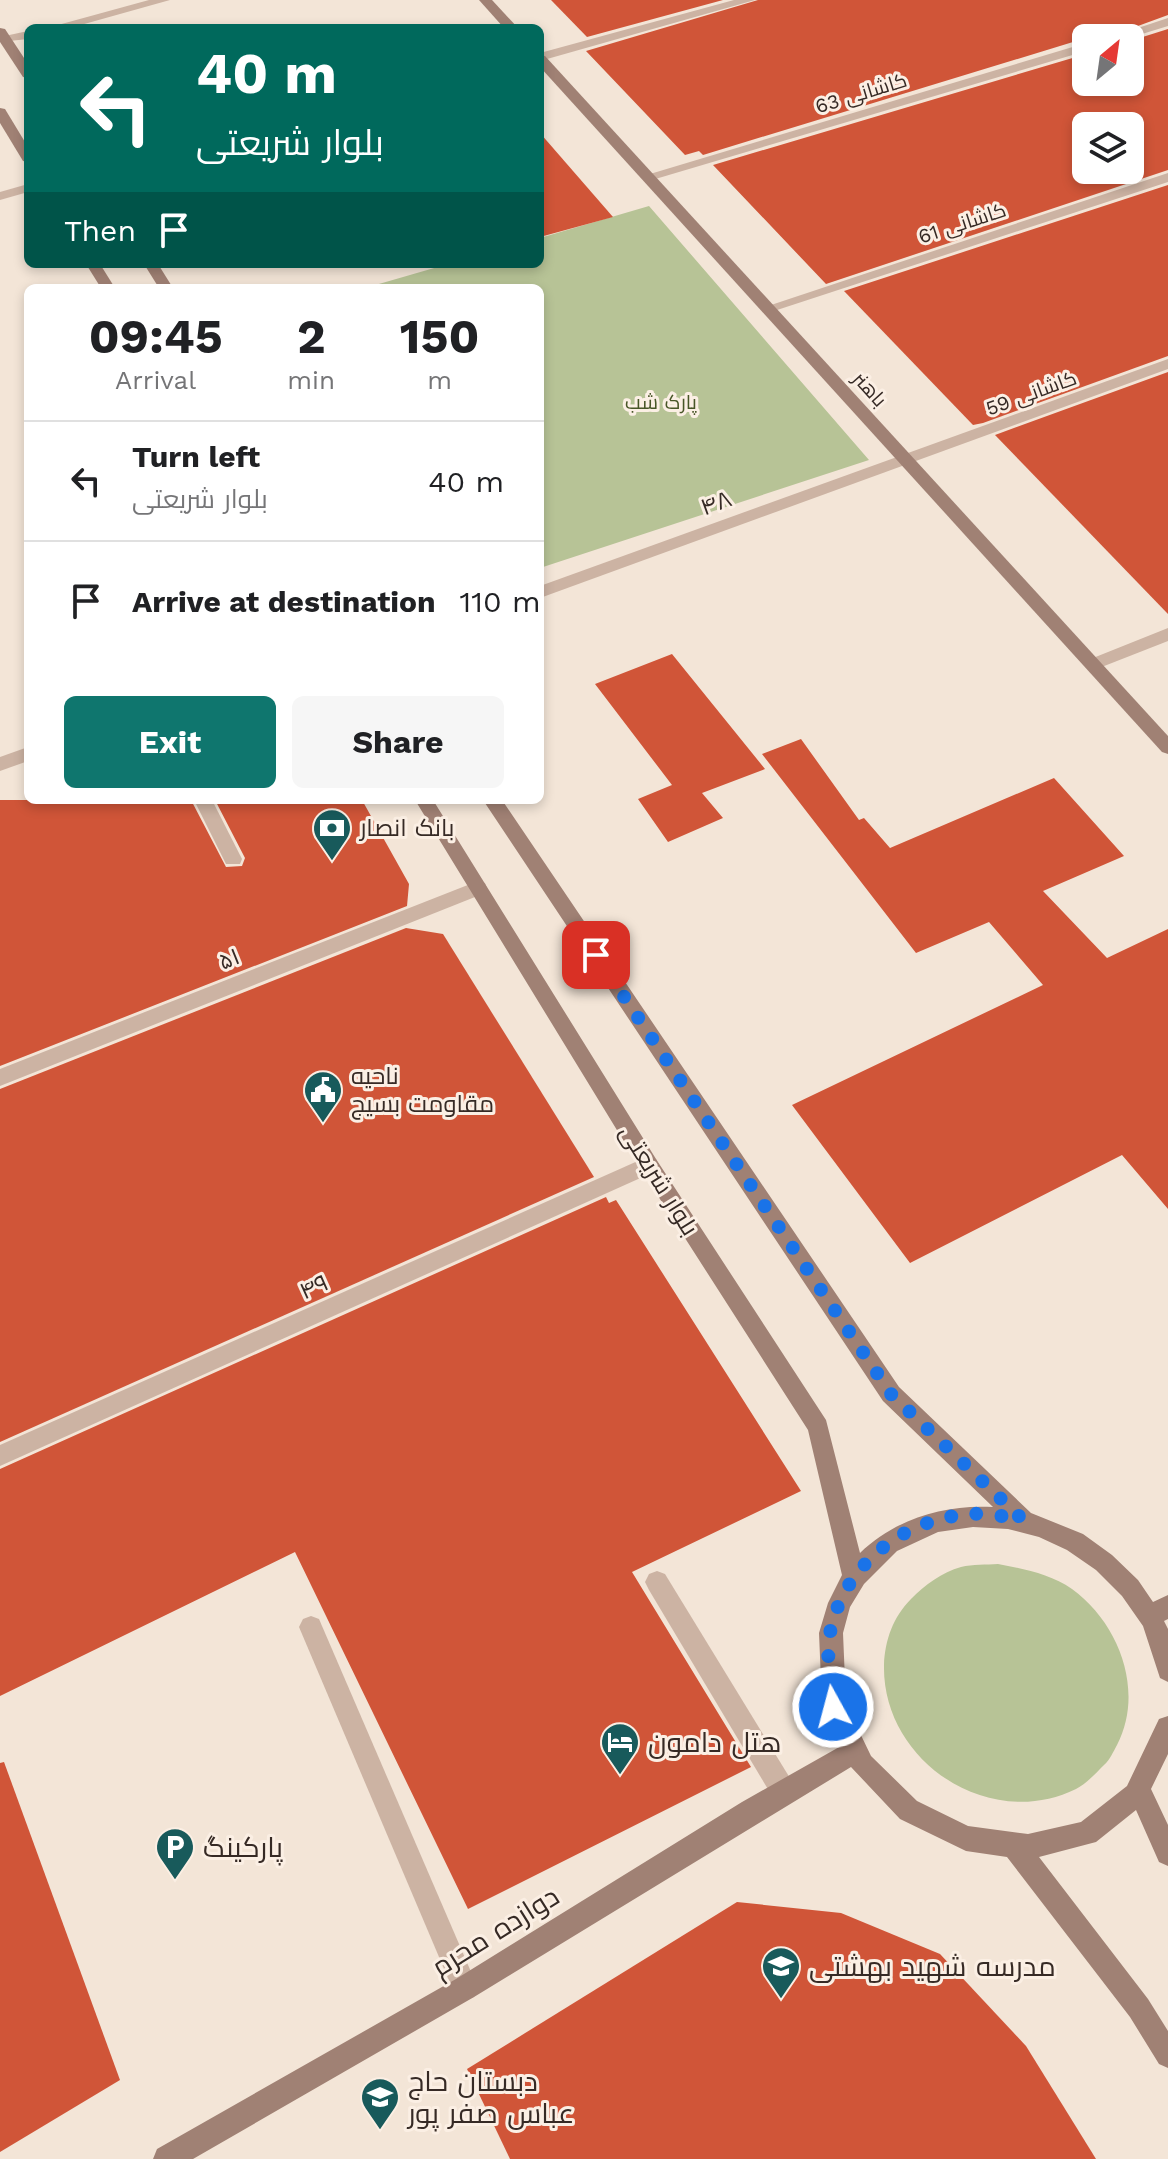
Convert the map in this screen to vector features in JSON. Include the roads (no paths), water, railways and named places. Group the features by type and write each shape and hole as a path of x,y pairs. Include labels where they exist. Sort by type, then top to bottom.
{"main road":[{"path":"485,0 507,24"},
{"path":"3,36 24,68"},
{"name":"باهنر","path":"544,62 1168,747"},
{"path":"0,112 24,151"},
{"name":"بلوار شریعتی","path":"426,804 649,1165 818,1427 854,1576"},
{"path":"495,804 891,1394 1022,1519"},
{"path":"1168,1670 1159,1636 1159,1611 1106,1563 1066,1536 1022,1519 973,1514 927,1522 886,1544 854,1576 834,1615 827,1660 833,1707 853,1752 883,1791 922,1821 968,1841 1016,1848 1064,1842 1106,1823 1140,1792 1160,1757 1168,1728"},
{"name":"دوازده محرم","path":"167,2159 465,1988 853,1752"},
{"path":"1140,1792 1168,1853"},
{"path":"1016,1848 1139,2008 1168,2055"}],"street":[{"path":"70,24 164,0"},
{"path":"544,57 749,0"},
{"path":"1144,29 1168,22"},
{"path":"3,36 24,35"},
{"name":"کاشانی 63","path":"647,177 1072,51"},
{"name":"کاشانی 61","path":"769,308 1168,177"},
{"path":"0,196 24,189"},
{"name":"کاشانی 59","path":"907,460 1168,364"},
{"name":"۴۸","path":"544,591 907,460"},
{"path":"1094,664 1168,634"},
{"path":"0,764 24,755"},
{"path":"205,804 233,859"},
{"name":"۵۱","path":"0,1078 478,888"},
{"name":"۴۹","path":"0,1456 649,1165"},
{"path":"657,1582 784,1792"},
{"path":"311,1627 465,1988"}],"place":[{"name":"بانک انصار","path":"332,862"},
{"name":"ناحیه مقاومت بسیج","path":"323,1124"},
{"name":"هتل دامون","path":"620,1776"},
{"name":"پارکینگ","path":"175,1881"},
{"name":"مدرسه شهید بهشتی","path":"781,2000"},
{"name":"دبستان حاج عباس صفر پور","path":"380,2131"}],"park label":[{"name":"پارک شب","path":"661,402"}]}
